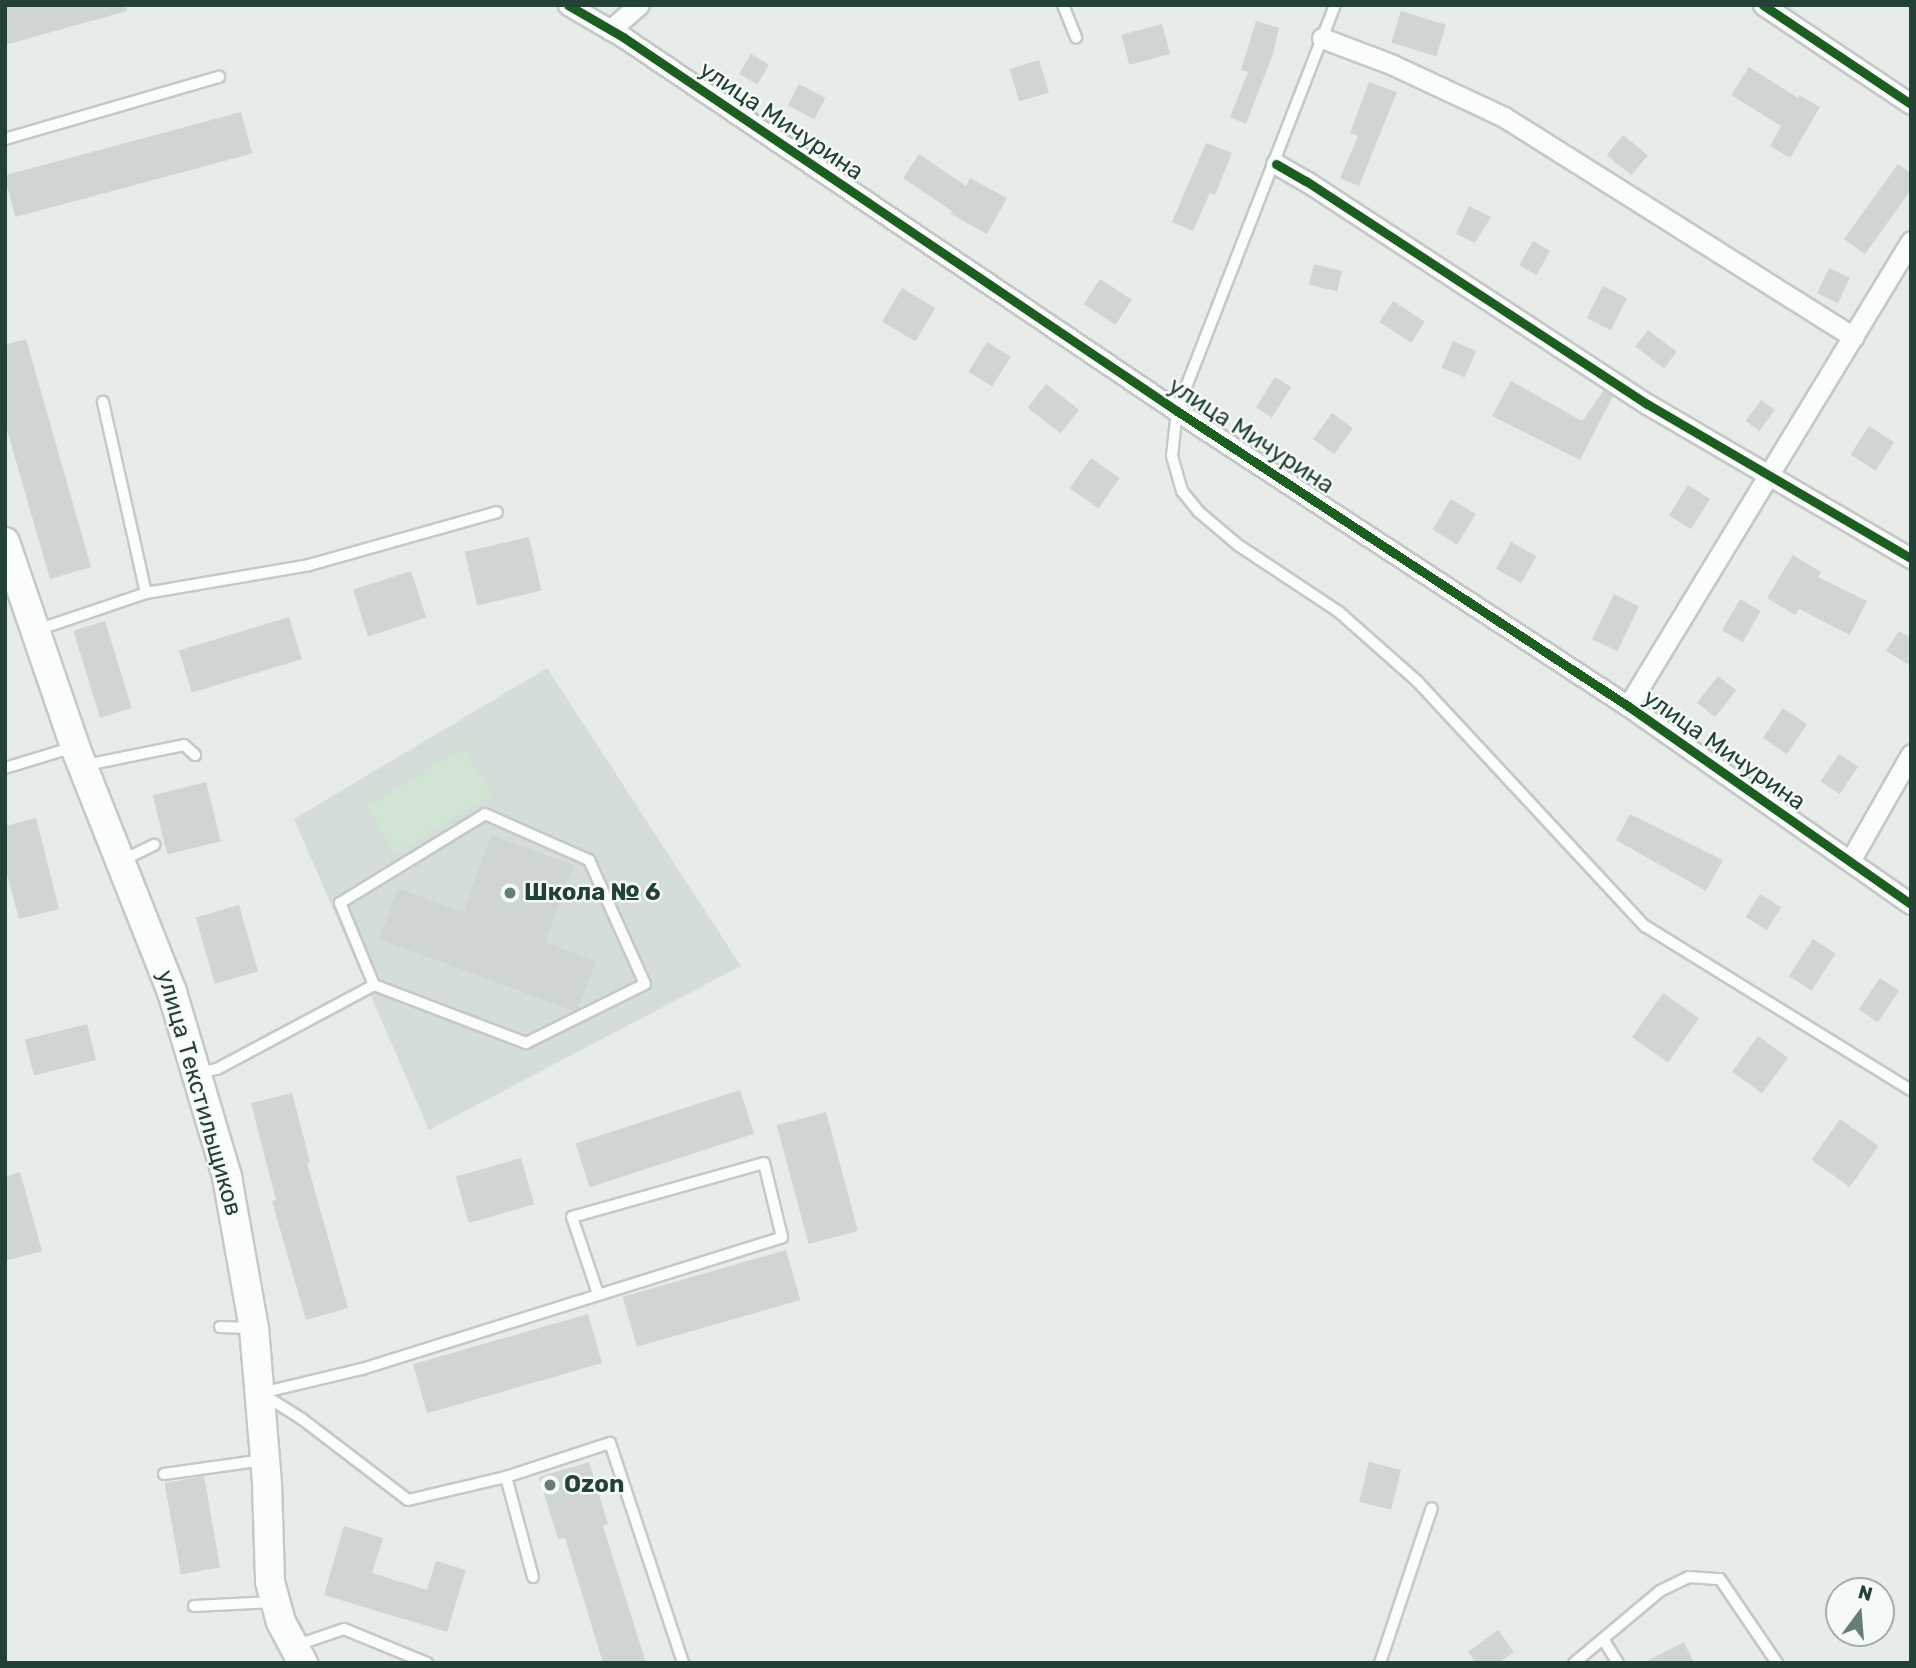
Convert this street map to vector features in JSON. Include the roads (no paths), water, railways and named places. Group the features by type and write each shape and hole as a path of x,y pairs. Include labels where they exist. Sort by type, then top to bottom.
{"main road":[{"name":"улица Текстильщиков","path":"5,542 33,631 79,757 172,992 198,1074 233,1205 254,1328 261,1393 268,1562 274,1602 298,1654"}],"street":[{"name":"улица Мичурина","path":"568,5 610,30 1177,411 1628,706 1911,904"},
{"path":"610,30 639,5"},
{"path":"1763,5 1911,104"},
{"path":"1322,38 1393,65 1504,117 1853,337"},
{"path":"1276,164 1306,181 1612,383 1911,558"},
{"path":"1628,706 1911,241"},
{"path":"1850,860 1911,754"}],"lane":[{"path":"1063,5 1076,38"},
{"path":"1335,5 1276,164 1177,411 1173,470 1190,503 1247,552 1347,619 1417,681 1645,926 1911,1090"},
{"path":"5,139 219,77"},
{"path":"103,402 146,593"},
{"path":"33,631 146,593 309,565 497,512"},
{"path":"5,768 184,745 195,755"},
{"path":"198,1074 217,1069 374,985 526,1043 645,984 589,859 485,814 340,903 374,985"},
{"path":"121,861 154,845"},
{"path":"261,1393 362,1368 782,1237 764,1163 572,1217 598,1294"},
{"path":"220,1327 254,1328"},
{"path":"261,1393 302,1419 408,1500 506,1478 610,1443 683,1663"},
{"path":"164,1474 265,1460"},
{"path":"506,1478 533,1577"},
{"path":"1380,1663 1432,1508"},
{"path":"1574,1663 1660,1591 1689,1577 1720,1579 1777,1663"},
{"path":"194,1606 274,1602"},
{"path":"298,1654 344,1629 428,1663"},
{"path":"1603,1639 1618,1663"}],"place":[{"name":"Школа № 6","path":"510,893"},
{"name":"Ozon","path":"550,1485"}]}
